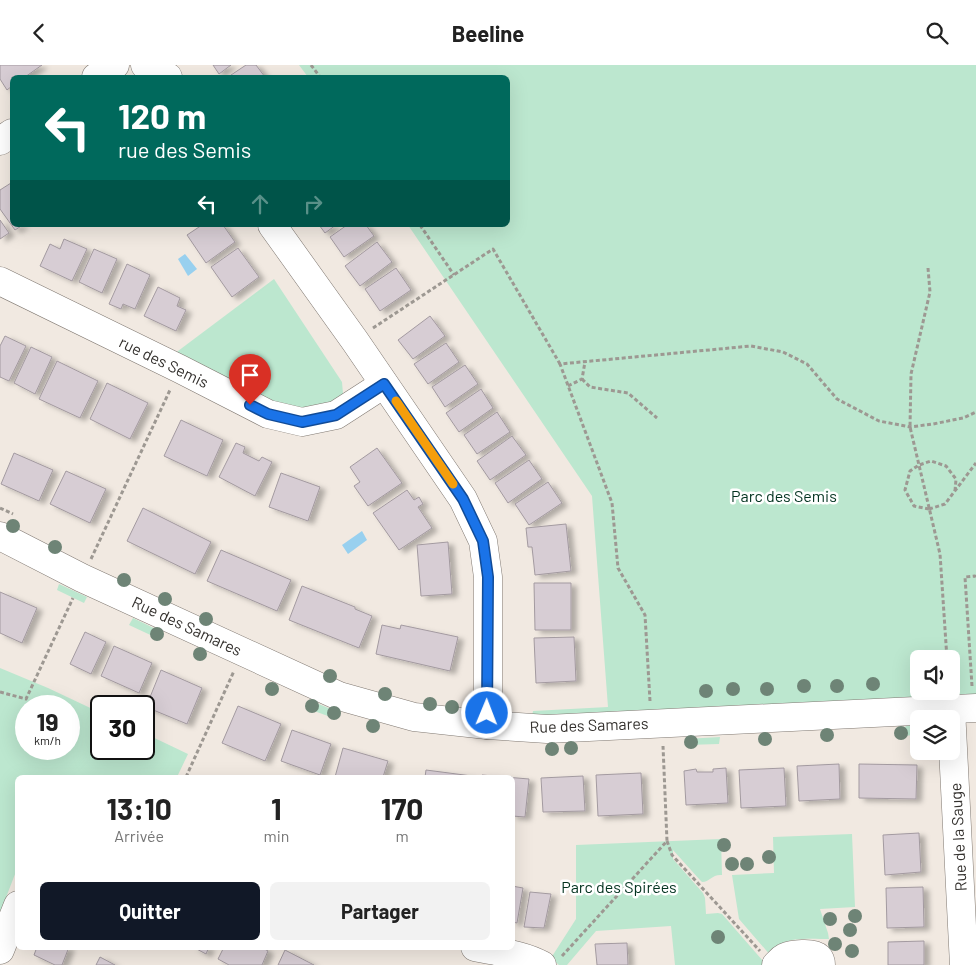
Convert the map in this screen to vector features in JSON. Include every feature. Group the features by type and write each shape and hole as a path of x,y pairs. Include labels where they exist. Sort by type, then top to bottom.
{"street":[{"path":"99,75 115,65"},
{"path":"145,65 164,75"},
{"path":"273,227 355,341 463,499 483,541 488,577 487,725"},
{"name":"rue des Semis","path":"0,281 268,414 302,422 336,415 384,384"},
{"name":"Rue des Samares","path":"8,526 88,567 243,652 339,696 414,717 547,729 656,712 966,701"},
{"name":"Rue de la Sauge","path":"964,965 969,931 966,701"},
{"path":"0,950 15,912"},
{"path":"488,950 528,959 551,961"},
{"path":"771,961 809,954 820,959 821,965"}],"path":[{"path":"421,227 454,275"},
{"path":"355,341 493,249 560,364 612,503 618,568 645,615 656,712 667,841 672,855 771,961"},
{"path":"928,268 930,293 911,374 910,427 940,554 946,650"},
{"path":"560,364 751,346 783,353 807,364 837,399 879,421 910,427 933,425 963,418 976,412"},
{"path":"582,379 585,362"},
{"path":"0,692 26,699 180,369"},
{"path":"568,386 582,379"},
{"path":"582,379 590,387 628,393 657,418"},
{"path":"955,491 956,479 946,466 931,461 919,465 910,471 905,490 914,506 930,509 945,504 955,491 976,463"},
{"path":"0,508 8,526"},
{"path":"85,551 88,567"},
{"path":"966,701 965,577 976,577"},
{"path":"187,775 243,652"},
{"path":"641,702 656,712"},
{"path":"551,961 667,841"}],"green space":[{"name":"Parc des Semis","path":"299,65 976,65 976,706 532,716 533,711 608,707 592,496 409,227 510,227 510,75 306,75"},
{"path":"274,279 342,382 343,394 336,406 299,418 170,357"},
{"path":"59,584 87,597 84,603 57,590"},
{"path":"133,618 162,632 159,639 129,625"},
{"path":"0,668 63,695 15,695 15,760 80,760 80,703 90,708 90,760 155,760 155,738 188,754 178,775 15,775 15,874 0,913"},
{"path":"309,700 338,712 336,719 306,708"},
{"path":"910,723 910,735 896,736 896,730"},
{"path":"720,737 719,744 686,745 686,739"},
{"path":"852,834 855,907 820,909 829,939 788,941 783,943 771,956 739,919 732,875 774,873 773,837"},
{"name":"Parc des Spirées","path":"721,839 722,875 702,882 673,850 673,859 703,893 706,914 722,914 763,961 764,965 675,965 671,926 596,931 567,965 559,965 551,958 576,919 576,845"}],"water":[{"path":"185,254 197,269 188,276 178,259"},
{"path":"362,531 367,540 348,554 342,545"}],"building":[{"path":"0,65 42,65 28,75 10,75 10,88 7,90 0,79"},
{"path":"213,65 231,65 219,74"},
{"path":"246,65 256,65 264,75 231,75"},
{"path":"10,184 10,223 0,209 0,190"},
{"path":"0,220 9,233 0,239"},
{"path":"199,227 224,227 235,242 206,263 187,235"},
{"path":"320,227 333,227 325,233"},
{"path":"344,227 367,227 374,236 344,257 330,237"},
{"path":"64,239 87,249 72,281 40,266 50,244 60,249"},
{"path":"377,242 392,262 360,286 345,266"},
{"path":"238,248 259,277 232,297 211,267"},
{"path":"94,249 117,259 102,293 79,282"},
{"path":"127,264 150,275 135,309 123,304 121,309 109,304"},
{"path":"396,268 411,290 380,311 365,289"},
{"path":"158,287 180,298 177,306 186,310 176,331 144,316"},
{"path":"430,316 445,336 413,359 398,340"},
{"path":"5,336 26,346 9,381 0,377 0,346"},
{"path":"446,343 459,362 428,384 414,364"},
{"path":"31,347 52,357 35,394 14,383"},
{"path":"57,361 98,381 80,418 39,399"},
{"path":"465,365 478,384 445,407 432,387"},
{"path":"107,383 148,403 130,439 90,419"},
{"path":"481,389 493,408 459,432 446,413"},
{"path":"497,412 510,432 477,454 464,435"},
{"path":"181,420 223,440 207,476 164,456"},
{"path":"512,436 526,455 490,480 477,461"},
{"path":"236,443 245,447 243,453 259,461 262,457 272,462 255,496 219,477"},
{"path":"377,448 402,483 368,506 354,486 360,482 350,467"},
{"path":"14,453 53,470 39,501 1,484"},
{"path":"529,460 542,479 508,503 495,483"},
{"path":"66,471 106,489 90,523 50,504"},
{"path":"281,473 320,487 308,521 269,507"},
{"path":"548,482 562,503 529,525 515,504"},
{"path":"407,490 414,500 419,497 423,504 418,507 432,528 399,550 373,513"},
{"path":"143,508 211,542 195,574 127,541"},
{"path":"566,524 571,571 535,575 532,547 528,547 526,528"},
{"path":"448,542 452,594 421,596 417,545"},
{"path":"221,550 291,580 277,611 207,581"},
{"path":"534,583 571,583 571,630 535,630"},
{"path":"302,586 355,607 355,609 372,616 359,648 289,620"},
{"path":"0,592 37,608 22,643 0,633"},
{"path":"382,625 400,629 401,625 458,637 450,671 376,654"},
{"path":"85,632 106,642 91,674 70,664"},
{"path":"574,637 576,681 536,683 534,638"},
{"path":"114,646 152,663 139,693 101,676"},
{"path":"161,670 202,688 187,724 155,711 155,695 151,695"},
{"path":"238,706 281,724 265,761 222,743"},
{"path":"292,730 331,744 320,775 281,761"},
{"path":"343,748 388,761 384,775 336,775"},
{"path":"839,764 840,799 799,801 797,766"},
{"path":"859,764 917,765 916,799 859,798"},
{"path":"726,768 728,803 686,805 684,771 696,769 697,772 713,772 713,769"},
{"path":"784,768 786,806 741,808 739,770"},
{"path":"426,770 464,775 425,775"},
{"path":"641,773 643,814 598,816 596,775"},
{"path":"583,776 585,811 543,812 541,778"},
{"path":"515,778 529,779 525,817 515,816"},
{"path":"919,833 921,872 885,875 883,835"},
{"path":"515,887 523,888 517,923 515,923"},
{"path":"923,887 924,927 887,928 886,888"},
{"path":"530,892 551,894 544,928 524,927"},
{"path":"924,941 924,965 888,965 888,942"},
{"path":"627,943 628,965 597,965 595,944"},
{"path":"36,950 68,950 62,965 55,965 34,955"},
{"path":"199,950 208,950 206,954"},
{"path":"222,950 268,951 262,965 229,965 218,959"},
{"path":"285,950 314,965 278,965"},
{"path":"100,957 115,965 96,965"}],"slow traffic":[{"path":"396,401 453,484"}],"route":[{"path":"250,405 268,414 302,422 336,415 384,384 463,499 483,541 488,577 487,713"}]}
